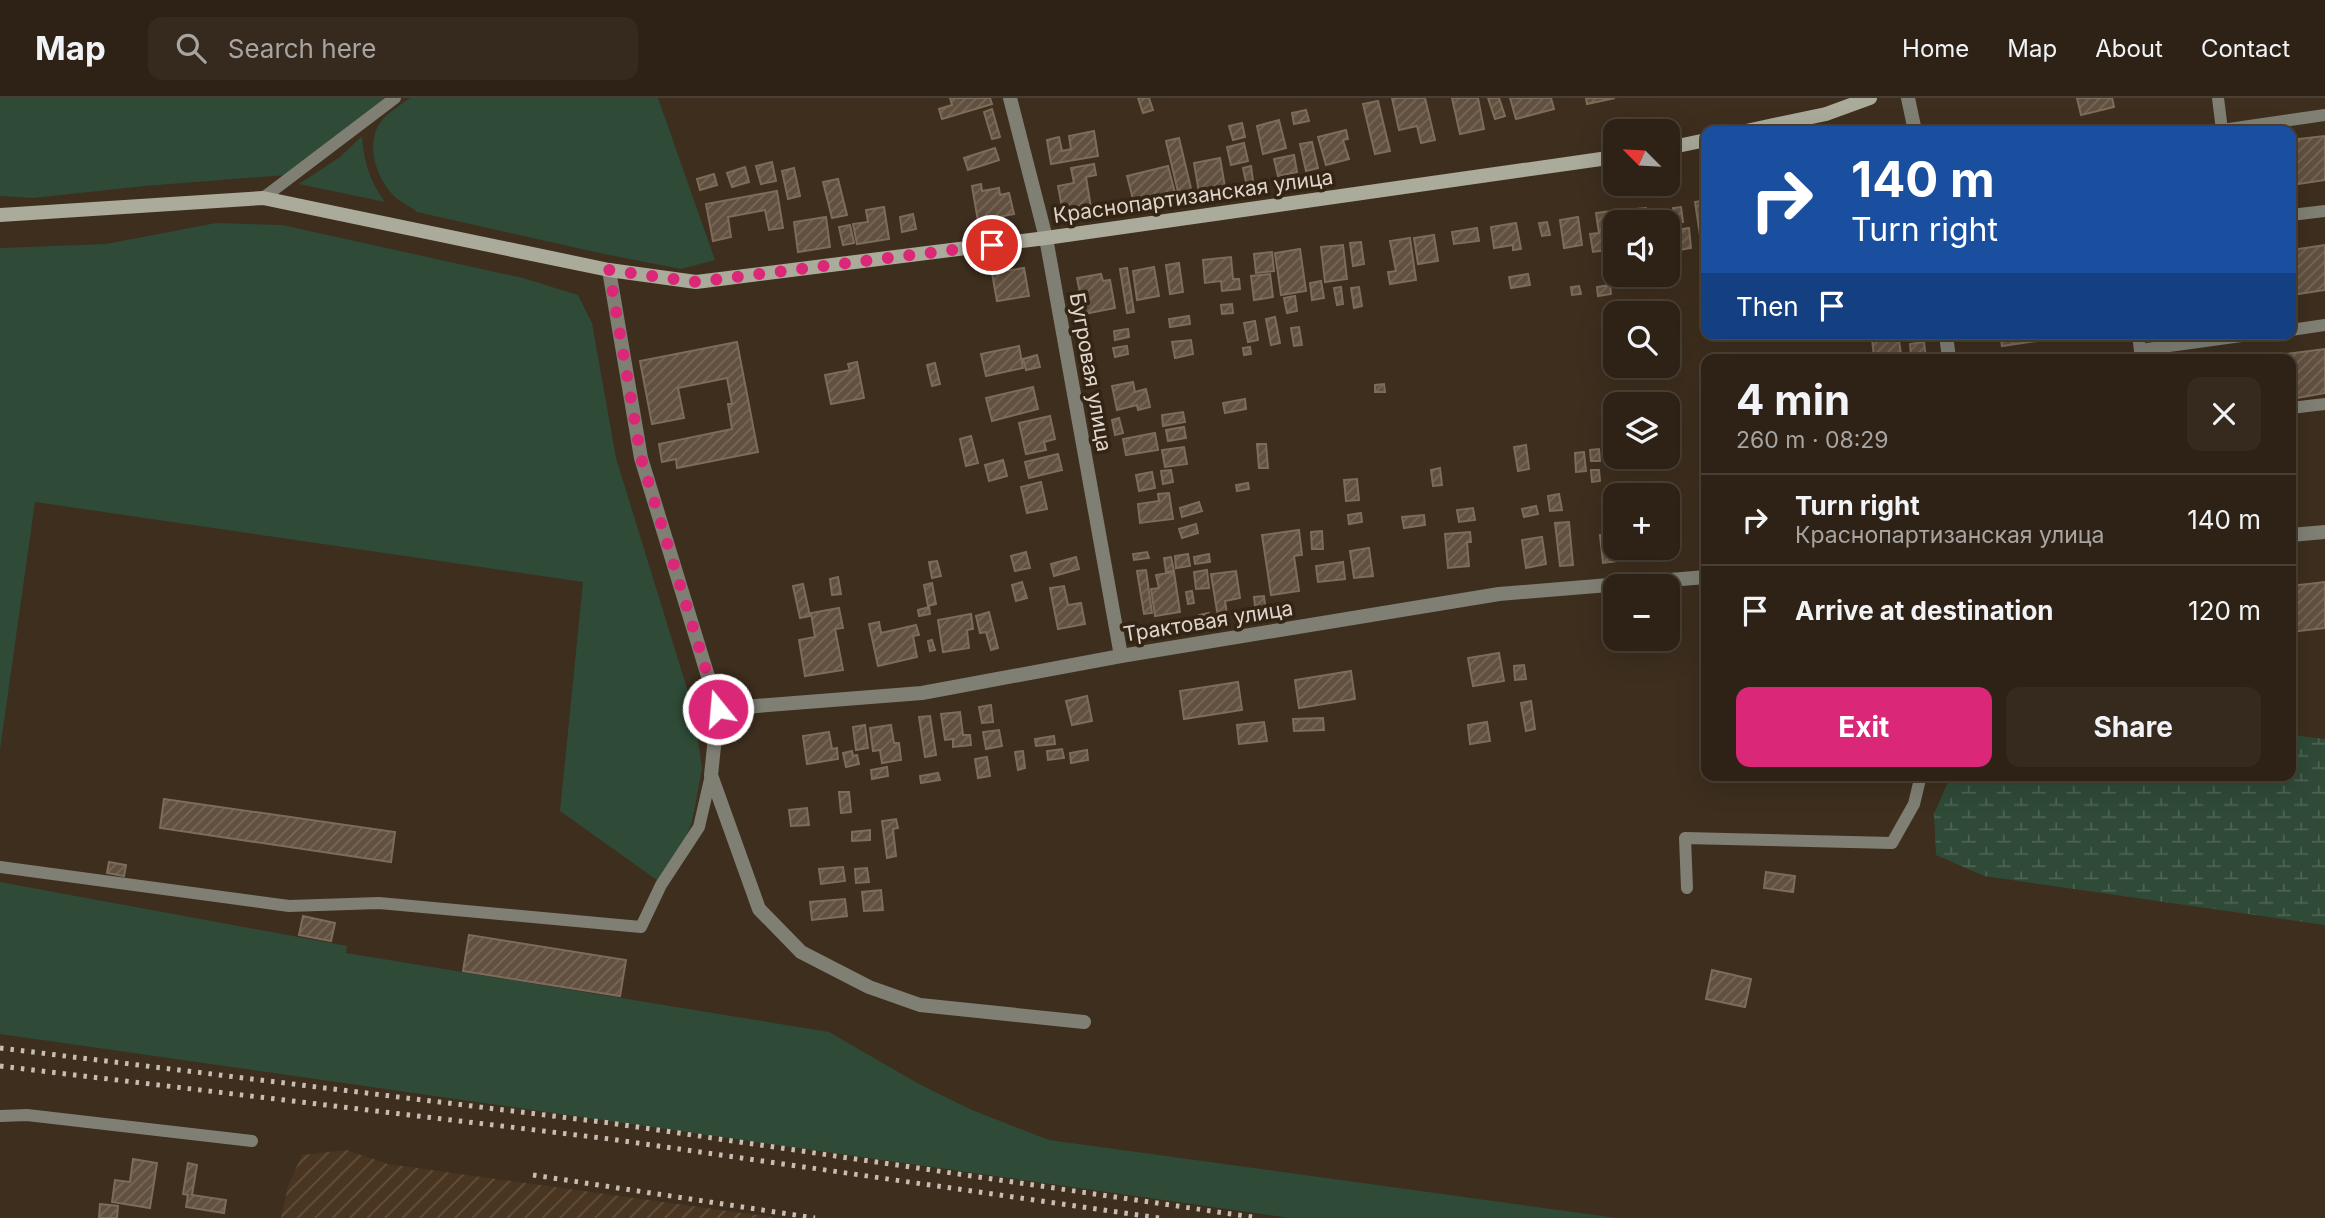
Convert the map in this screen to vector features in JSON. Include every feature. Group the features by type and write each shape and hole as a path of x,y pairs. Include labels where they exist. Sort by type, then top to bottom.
{"street":[{"name":"Бугровая улица","path":"1010,98 1046,238 1121,656"},
{"path":"1770,126 1826,114 1870,98"},
{"path":"1908,98 1914,126"},
{"path":"1680,145 1701,141"},
{"name":"Краснопартизанская улица","path":"0,215 262,198 609,270 696,282 1046,238 1603,159"},
{"path":"609,270 641,458 718,709 711,775 759,909 801,952 869,987 920,1005 1084,1022"},
{"path":"2296,535 2325,532"},
{"name":"Трактовая улица","path":"718,709 922,693 1121,656 1499,594 1701,577"}],"lane":[{"path":"262,198 395,98"},
{"path":"2218,98 2218,126"},
{"path":"2251,126 2325,115"},
{"path":"2296,214 2325,211"},
{"path":"2296,329 2325,325"},
{"path":"2141,354 2222,340"},
{"path":"2296,407 2325,404"},
{"path":"0,867 289,906 379,904 641,927 662,886 699,827 711,775"},
{"path":"1687,888 1685,838 1892,843 1914,804 1920,781"},
{"path":"0,1116 27,1115 252,1141"}],"shaded area":[{"path":"346,1150 388,1164 778,1218 281,1218 288,1186 302,1155"}],"green space":[{"path":"0,98 389,98 286,175 33,198 0,196"},
{"path":"410,98 658,98 715,260 681,269 417,212 396,198 387,188 377,169 373,148 377,128 383,119"},
{"path":"362,136 369,171 385,202 299,184 340,157"},
{"path":"216,223 282,225 523,278 578,295 592,323 616,458 694,711 702,769 692,822 677,858 661,883 560,811 583,582 35,502 0,750 0,248 106,244"},
{"path":"2296,736 2325,739 2325,925 1984,876 1936,855 1934,814 1948,781 2296,781"},
{"path":"0,882 347,946 346,953 829,1032 919,1084 972,1110 1049,1140 1617,1218 1290,1218 0,1034"}],"building":[{"path":"950,98 990,98 992,104 942,119 939,109 952,105"},
{"path":"1138,98 1149,98 1153,110 1143,113"},
{"path":"1392,98 1425,98 1435,140 1421,143 1417,126 1399,130"},
{"path":"1452,98 1478,98 1484,129 1460,134"},
{"path":"1488,98 1499,98 1505,116 1495,119"},
{"path":"1510,98 1551,98 1554,109 1516,119"},
{"path":"1586,98 1615,98 1587,104"},
{"path":"2077,98 2112,98 2114,107 2081,115"},
{"path":"1378,101 1390,151 1375,154 1363,104"},
{"path":"992,109 1000,137 992,139 984,112"},
{"path":"1306,110 1309,121 1294,124 1292,113"},
{"path":"1279,120 1286,148 1263,154 1257,126"},
{"path":"1242,123 1245,137 1233,140 1229,126"},
{"path":"1346,130 1348,139 1343,140 1349,159 1326,165 1318,137"},
{"path":"1094,131 1098,156 1051,164 1047,140 1059,137 1062,151 1071,149 1069,136"},
{"path":"2325,136 2325,180 2296,184 2296,139"},
{"path":"1179,138 1192,193 1179,196 1166,141"},
{"path":"1312,142 1318,168 1306,171 1300,144"},
{"path":"1244,143 1248,161 1231,165 1227,147"},
{"path":"995,148 999,160 968,170 964,158"},
{"path":"1294,155 1297,172 1278,176 1274,159"},
{"path":"1220,158 1225,187 1199,192 1194,163"},
{"path":"772,162 776,181 761,184 756,166"},
{"path":"1094,164 1096,175 1086,177 1091,208 1063,213 1058,186 1074,183 1071,168"},
{"path":"1168,166 1175,193 1134,203 1127,176"},
{"path":"1251,166 1253,181 1246,182 1243,168"},
{"path":"745,167 749,182 732,187 727,173"},
{"path":"794,168 800,196 788,199 782,171"},
{"path":"714,174 717,185 700,190 697,179"},
{"path":"838,179 847,215 832,218 823,182"},
{"path":"981,184 982,191 999,188 1000,195 1009,193 1014,214 978,221 972,186"},
{"path":"777,191 783,228 769,230 765,210 728,217 731,237 713,241 706,204"},
{"path":"1701,201 1700,235 1695,202"},
{"path":"884,207 889,239 857,244 853,224 868,222 866,210"},
{"path":"1681,207 1683,222 1680,222 1680,210 1673,208"},
{"path":"1603,212 1603,251 1593,252 1590,234 1599,233 1596,213"},
{"path":"913,214 916,229 902,232 900,217"},
{"path":"826,217 830,247 798,252 794,222"},
{"path":"1578,217 1582,245 1564,248 1560,220"},
{"path":"1547,222 1550,235 1542,236 1539,223"},
{"path":"1516,223 1521,249 1513,250 1513,245 1494,248 1491,227"},
{"path":"850,225 854,243 843,245 839,227"},
{"path":"1477,228 1479,241 1454,244 1452,232"},
{"path":"1689,228 1691,248 1680,250 1680,229"},
{"path":"1434,235 1438,261 1418,264 1414,238"},
{"path":"1410,238 1416,280 1390,284 1388,272 1396,271 1390,241"},
{"path":"1361,242 1364,264 1353,266 1350,243"},
{"path":"1343,245 1347,279 1325,282 1321,247"},
{"path":"2325,245 2325,290 2296,294 2296,249"},
{"path":"1300,249 1306,291 1281,295 1275,253"},
{"path":"1272,252 1274,271 1256,273 1254,254"},
{"path":"1231,257 1233,279 1239,279 1240,289 1222,291 1221,281 1205,283 1203,260"},
{"path":"1179,263 1183,292 1170,294 1166,265"},
{"path":"1154,267 1159,296 1137,300 1133,271"},
{"path":"1024,268 1029,296 997,301 992,273"},
{"path":"1127,268 1134,312 1127,313 1120,269"},
{"path":"1101,274 1103,281 1110,280 1115,308 1084,314 1077,278"},
{"path":"1270,274 1273,297 1254,300 1251,276"},
{"path":"1528,274 1530,285 1511,288 1509,277"},
{"path":"1321,281 1324,298 1312,300 1310,283"},
{"path":"1579,286 1581,294 1572,295 1571,287"},
{"path":"1341,287 1343,304 1337,305 1334,288"},
{"path":"1359,287 1362,306 1354,308 1351,288"},
{"path":"1597,287 1610,287 1611,294 1598,296"},
{"path":"1295,296 1297,311 1287,313 1284,298"},
{"path":"1232,304 1233,313 1222,314 1221,305"},
{"path":"1189,316 1190,324 1170,327 1169,319"},
{"path":"1275,317 1280,343 1271,345 1266,319"},
{"path":"1255,321 1258,340 1248,342 1244,323"},
{"path":"1299,327 1302,345 1294,346 1291,328"},
{"path":"1128,329 1129,337 1115,340 1114,331"},
{"path":"1191,340 1193,354 1175,358 1172,342"},
{"path":"1872,340 1899,340 1901,354 1874,354"},
{"path":"2001,340 2043,340 2002,346"},
{"path":"737,342 758,452 677,468 676,459 662,462 659,444 732,429 728,404 732,404 727,378 678,388 684,418 652,424 640,361"},
{"path":"1924,342 1925,354 1911,354 1910,344"},
{"path":"1019,346 1023,368 986,376 981,354"},
{"path":"1127,346 1128,354 1115,357 1113,348"},
{"path":"1250,347 1251,354 1244,355 1243,348"},
{"path":"2325,349 2325,393 2296,398 2296,354 2286,354"},
{"path":"1037,355 1040,367 1026,370 1023,359"},
{"path":"857,362 864,398 831,404 825,375 850,370 848,364"},
{"path":"935,363 940,384 932,386 927,365"},
{"path":"1133,382 1135,392 1146,389 1150,407 1138,410 1137,405 1117,410 1112,386"},
{"path":"1384,384 1385,392 1375,392 1375,385"},
{"path":"1033,387 1038,409 992,421 986,398"},
{"path":"1245,399 1246,409 1225,413 1223,403"},
{"path":"1183,412 1185,422 1163,426 1162,415"},
{"path":"1050,416 1055,439 1044,442 1046,450 1026,454 1019,423"},
{"path":"1119,418 1123,433 1115,435 1112,420"},
{"path":"1184,427 1186,438 1168,441 1166,430"},
{"path":"1155,433 1158,450 1126,455 1123,439"},
{"path":"971,436 978,463 966,466 960,439"},
{"path":"1257,444 1266,444 1268,468 1259,468"},
{"path":"1526,445 1529,469 1518,471 1514,447"},
{"path":"1184,447 1187,464 1165,467 1162,450"},
{"path":"1599,449 1600,461 1591,461 1590,450"},
{"path":"1584,452 1586,471 1576,472 1575,453"},
{"path":"1058,454 1062,470 1029,478 1025,462"},
{"path":"1003,460 1007,476 989,481 985,465"},
{"path":"1440,468 1442,485 1433,486 1431,470"},
{"path":"1171,470 1173,482 1163,484 1161,471"},
{"path":"1591,470 1599,470 1600,481 1592,482"},
{"path":"1152,472 1155,488 1139,491 1136,475"},
{"path":"1357,479 1359,500 1346,501 1344,480"},
{"path":"1041,482 1047,509 1027,513 1021,487"},
{"path":"1248,483 1249,489 1237,491 1236,485"},
{"path":"1169,493 1173,519 1140,523 1138,504 1159,501 1158,494"},
{"path":"1559,494 1562,510 1550,511 1548,496"},
{"path":"1199,502 1202,511 1182,517 1180,508"},
{"path":"1536,506 1538,514 1524,517 1522,509"},
{"path":"1473,508 1475,520 1459,522 1457,510"},
{"path":"1361,513 1362,522 1349,524 1348,515"},
{"path":"1424,515 1425,525 1404,528 1402,517"},
{"path":"1569,522 1573,565 1560,566 1555,523"},
{"path":"1196,524 1198,533 1182,538 1179,529"},
{"path":"1299,530 1302,555 1294,556 1299,591 1271,595 1262,535"},
{"path":"1322,531 1323,549 1312,549 1311,532"},
{"path":"1470,532 1471,542 1467,542 1469,566 1448,568 1445,534"},
{"path":"1600,535 1603,535 1603,560 1626,560 1603,563"},
{"path":"1542,537 1546,564 1526,568 1522,540"},
{"path":"1369,548 1373,576 1354,578 1350,551"},
{"path":"1026,552 1030,568 1015,571 1011,556"},
{"path":"1147,552 1149,558 1134,560 1133,554"},
{"path":"1188,554 1190,566 1176,568 1175,556"},
{"path":"1209,554 1210,562 1195,564 1194,557"},
{"path":"1076,557 1079,569 1054,576 1051,564"},
{"path":"1171,557 1174,571 1166,572 1164,558"},
{"path":"937,561 941,576 932,578 929,562"},
{"path":"1343,562 1345,579 1318,582 1316,566"},
{"path":"1146,570 1152,613 1144,614 1137,571"},
{"path":"1207,570 1209,588 1196,589 1194,572"},
{"path":"1236,571 1240,598 1225,601 1228,621 1219,623 1211,574"},
{"path":"1174,572 1180,612 1155,616 1151,589 1159,588 1156,575"},
{"path":"838,577 841,594 832,595 830,579"},
{"path":"1022,582 1027,598 1016,601 1012,585"},
{"path":"2325,582 2325,628 2296,631 2296,585"},
{"path":"932,583 936,604 928,606 924,585"},
{"path":"803,584 810,616 800,618 793,586"},
{"path":"1064,586 1068,605 1081,603 1085,624 1058,629 1050,588"},
{"path":"1192,591 1194,603 1188,604 1186,592"},
{"path":"1264,596 1266,614 1256,615 1254,597"},
{"path":"929,607 930,614 919,616 918,610"},
{"path":"839,608 843,628 835,629 843,670 805,676 799,640 815,637 811,613"},
{"path":"989,612 998,648 991,650 986,632 980,633 976,616"},
{"path":"1209,613 1211,623 1200,625 1199,615"},
{"path":"971,614 973,629 967,630 969,648 943,652 938,620"},
{"path":"879,622 881,633 916,625 919,635 913,636 917,657 878,666 869,624"},
{"path":"932,640 935,650 930,651 928,641"},
{"path":"1499,653 1504,681 1473,686 1468,658"},
{"path":"1524,665 1526,679 1515,680 1514,666"},
{"path":"1351,671 1355,699 1299,708 1295,680"},
{"path":"1238,682 1242,710 1184,719 1180,691"},
{"path":"1087,696 1092,721 1072,725 1066,701"},
{"path":"1531,701 1535,729 1526,731 1521,703"},
{"path":"991,705 993,722 982,723 979,707"},
{"path":"960,712 963,735 970,735 971,745 953,747 953,739 945,740 941,714"},
{"path":"930,716 936,755 925,757 919,717"},
{"path":"1323,718 1324,730 1294,731 1293,719"},
{"path":"1264,722 1267,741 1239,744 1237,725"},
{"path":"1487,722 1490,741 1470,744 1468,725"},
{"path":"865,725 868,748 856,750 853,727"},
{"path":"891,725 894,743 899,743 901,760 882,763 880,750 873,751 870,728"},
{"path":"999,730 1002,746 986,749 983,732"},
{"path":"829,732 832,749 837,748 838,759 807,764 803,736"},
{"path":"1054,736 1055,744 1036,746 1035,739"},
{"path":"1062,749 1064,758 1048,760 1047,751"},
{"path":"1087,750 1088,760 1071,763 1070,753"},
{"path":"852,751 853,756 857,755 859,764 846,767 843,753"},
{"path":"1023,751 1025,768 1018,770 1015,752"},
{"path":"987,757 990,776 978,778 975,759"},
{"path":"887,767 888,776 872,779 871,770"},
{"path":"938,773 940,780 921,783 920,776"},
{"path":"839,792 849,792 851,812 841,813"},
{"path":"164,799 395,832 391,862 160,828"},
{"path":"807,808 809,825 791,826 789,810"},
{"path":"896,819 898,828 893,829 896,856 887,858 882,821"},
{"path":"870,830 870,840 852,841 852,832"},
{"path":"109,862 126,865 124,876 107,873"},
{"path":"843,867 845,881 821,884 819,869"},
{"path":"867,868 869,882 856,883 855,869"},
{"path":"1766,872 1795,876 1793,892 1764,888"},
{"path":"881,890 883,910 864,911 862,892"},
{"path":"845,899 847,916 812,920 810,902"},
{"path":"303,916 335,923 331,941 299,935"},
{"path":"469,935 626,960 620,996 463,971"},
{"path":"1712,970 1751,979 1745,1007 1706,999"},
{"path":"133,1159 157,1163 150,1208 112,1202 115,1180 130,1182"},
{"path":"188,1163 197,1165 192,1195 226,1200 224,1213 186,1207 188,1195 183,1194"},
{"path":"100,1204 118,1206 117,1218 99,1218"}],"railway":[{"path":"0,1048 610,1123 1259,1218"},
{"path":"0,1066 610,1139 1159,1218"},
{"path":"533,1175 815,1218"}],"route":[{"path":"718,709 641,458 609,270 696,282 992,245"}]}
